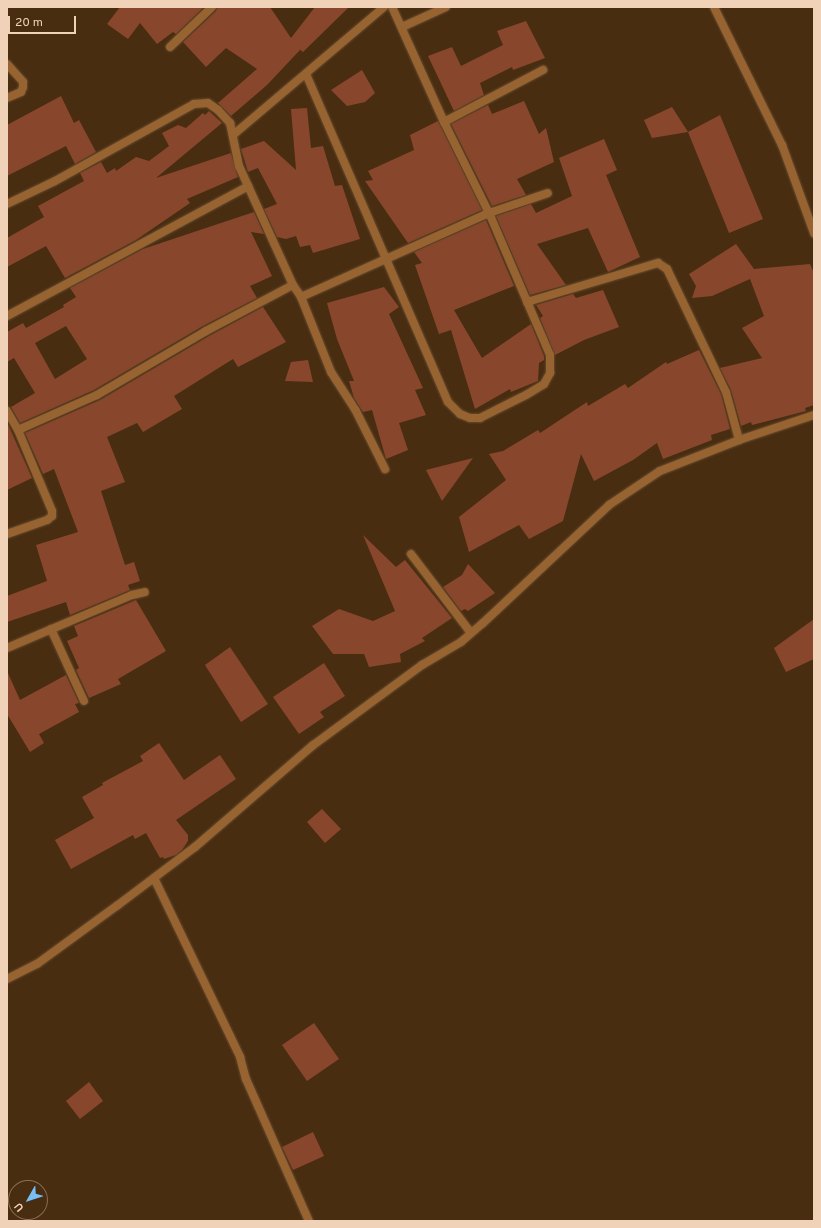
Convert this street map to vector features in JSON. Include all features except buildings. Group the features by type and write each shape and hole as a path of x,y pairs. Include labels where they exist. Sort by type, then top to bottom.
{"street":[{"path":"170,47 212,7"},
{"path":"233,135 384,7"},
{"path":"306,74 448,402 460,414 470,418 480,418 526,395 544,384 550,373 550,355 489,213 444,122 392,7"},
{"path":"402,27 446,7"},
{"path":"714,7 782,145 814,233"},
{"path":"7,64 23,82 21,92 7,98"},
{"path":"444,122 543,70"},
{"path":"7,204 55,181 194,104 208,102 230,123 239,166 293,285 301,297 332,372 356,411 385,469"},
{"path":"7,316 248,186"},
{"path":"301,297 489,213 548,192"},
{"path":"527,302 658,263 666,269 726,392 739,440"},
{"path":"18,430 97,395 206,331 293,285"},
{"path":"7,411 18,430 52,511 52,516 47,520 7,534"},
{"path":"7,979 36,964 62,947 195,848 312,746 422,665 461,642 609,504 660,471 739,440 814,415"},
{"path":"411,554 471,633"},
{"path":"7,646 132,595 145,592"},
{"path":"51,629 84,701"},
{"path":"154,878 240,1057 246,1078 309,1221"}]}
